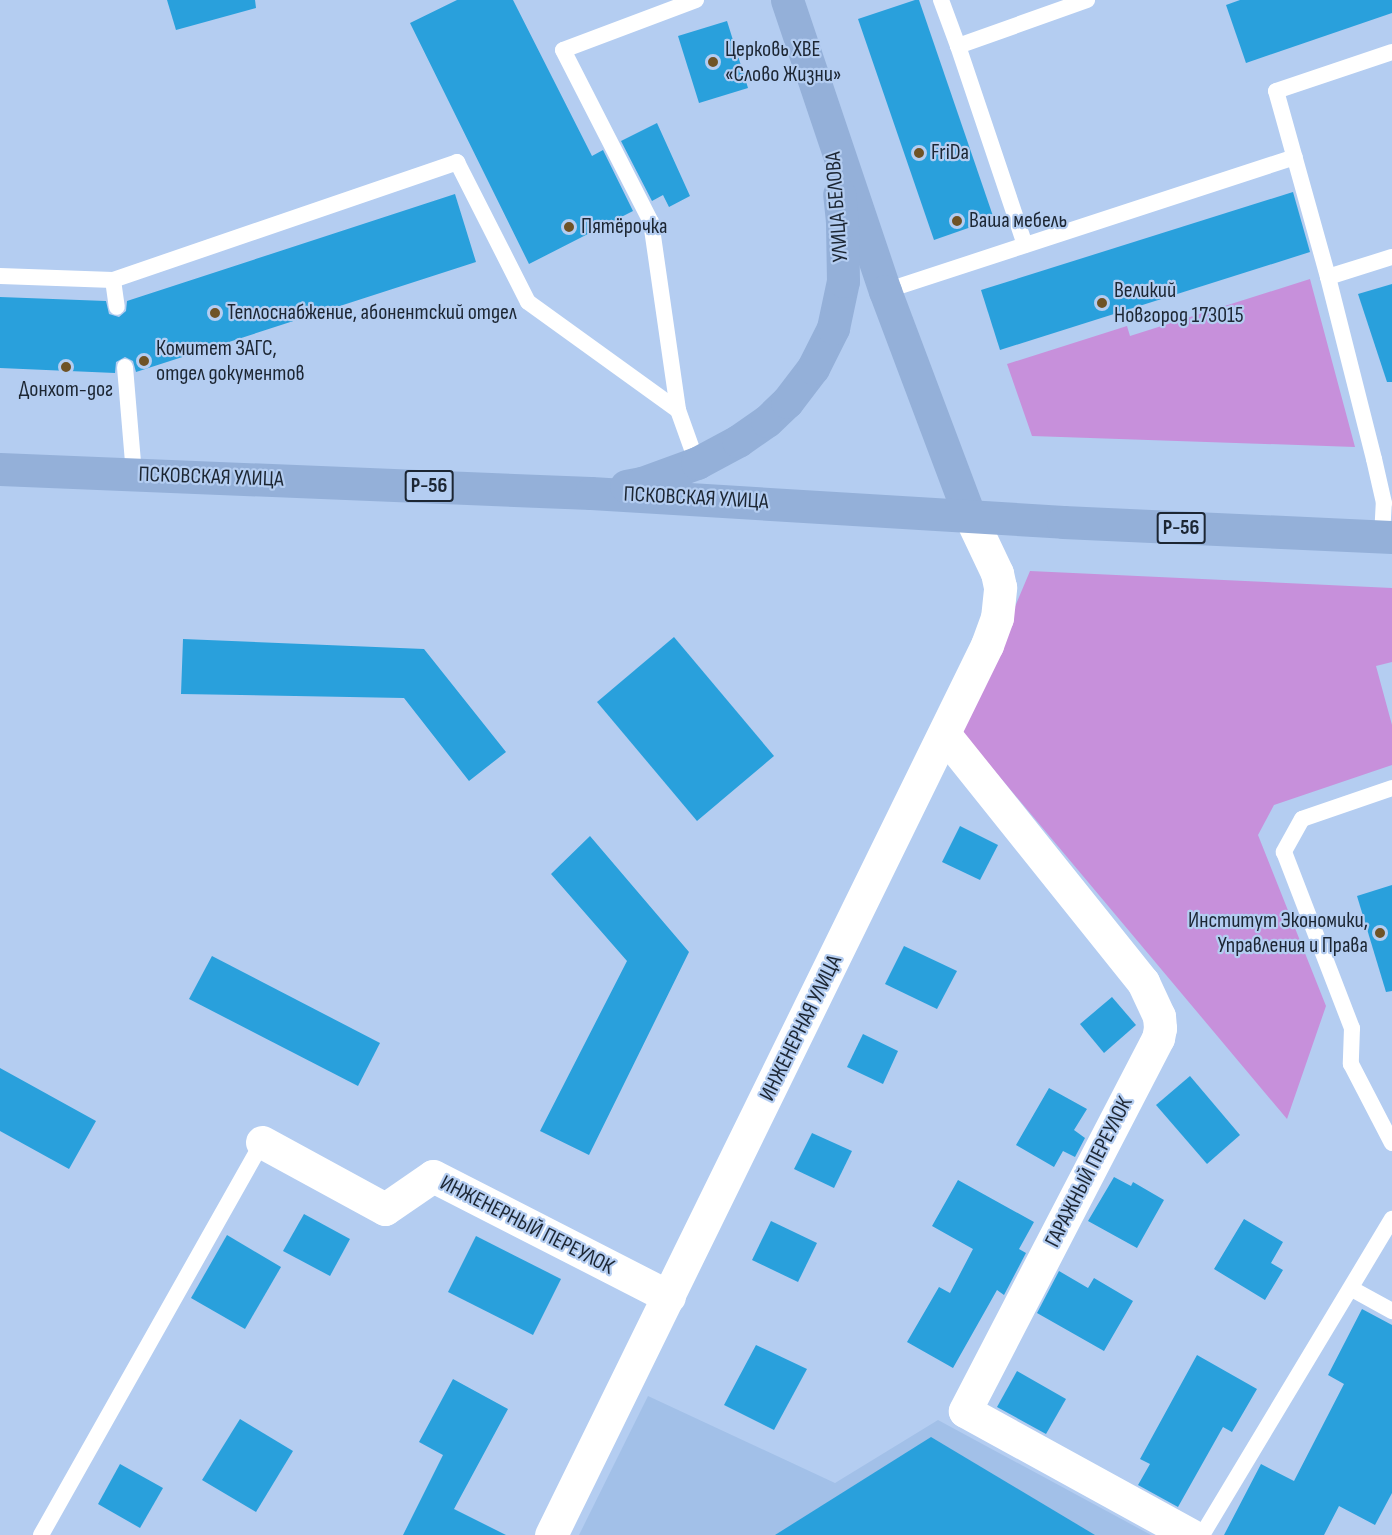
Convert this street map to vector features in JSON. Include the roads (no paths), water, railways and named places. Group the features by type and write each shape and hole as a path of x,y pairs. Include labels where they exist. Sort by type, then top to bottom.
{"main road":[{"name":"УЛИЦА БЕЛОВА","path":"787,0 885,291 969,514"},
{"name":"УЛИЦА БЕЛОВА","path":"591,493 642,483 697,463 758,428 787,402 813,368 832,328 843,281 842,221 832,138"},
{"name":"ПСКОВСКАЯ УЛИЦА","path":"0,469 591,493 969,514 1063,522 1387,537"}],"street":[{"name":"ИНЖЕНЕРНАЯ УЛИЦА","path":"551,1535 945,735 987,645 1000,601 997,573 969,514"},
{"name":"ГАРАЖНЫЙ ПЕРЕУЛОК","path":"945,735 1143,982 1159,1016 1160,1028 1158,1038 965,1412 1191,1535"},
{"name":"ИНЖЕНЕРНЫЙ ПЕРЕУЛОК","path":"262,1142 385,1209 433,1176 669,1297"}],"lane":[{"path":"696,0 563,50 651,222 678,410 697,463"},
{"path":"941,0 1024,245"},
{"path":"958,46 1087,0"},
{"path":"1387,537 1384,503 1328,277 1276,91 1392,52"},
{"path":"885,291 1295,157"},
{"path":"0,276 113,279 457,162 528,302 678,410"},
{"path":"1328,277 1392,257"},
{"path":"113,279 117,307"},
{"path":"125,367 134,474"},
{"path":"1392,788 1302,819 1284,852 1352,1028 1351,1064 1387,1126 1392,1143"},
{"path":"41,1535 262,1142"},
{"path":"1202,1535 1392,1219"},
{"path":"1352,1289 1392,1311"}],"place":[{"name":"Церковь ХВЕ «Слово Жизни»","path":"713,62"},
{"name":"FriDa","path":"919,153"},
{"name":"Ваша мебель","path":"957,221"},
{"name":"Пятёрочка","path":"569,227"},
{"name":"Великий Новгород 173015","path":"1102,303"},
{"name":"Теплоснабжение, абонентский отдел","path":"215,313"},
{"name":"Комитет ЗАГС, отдел документов","path":"144,361"},
{"name":"Донхот-дог","path":"66,367"},
{"name":"Институт Экономики, Управления и Права","path":"1380,933"}]}
